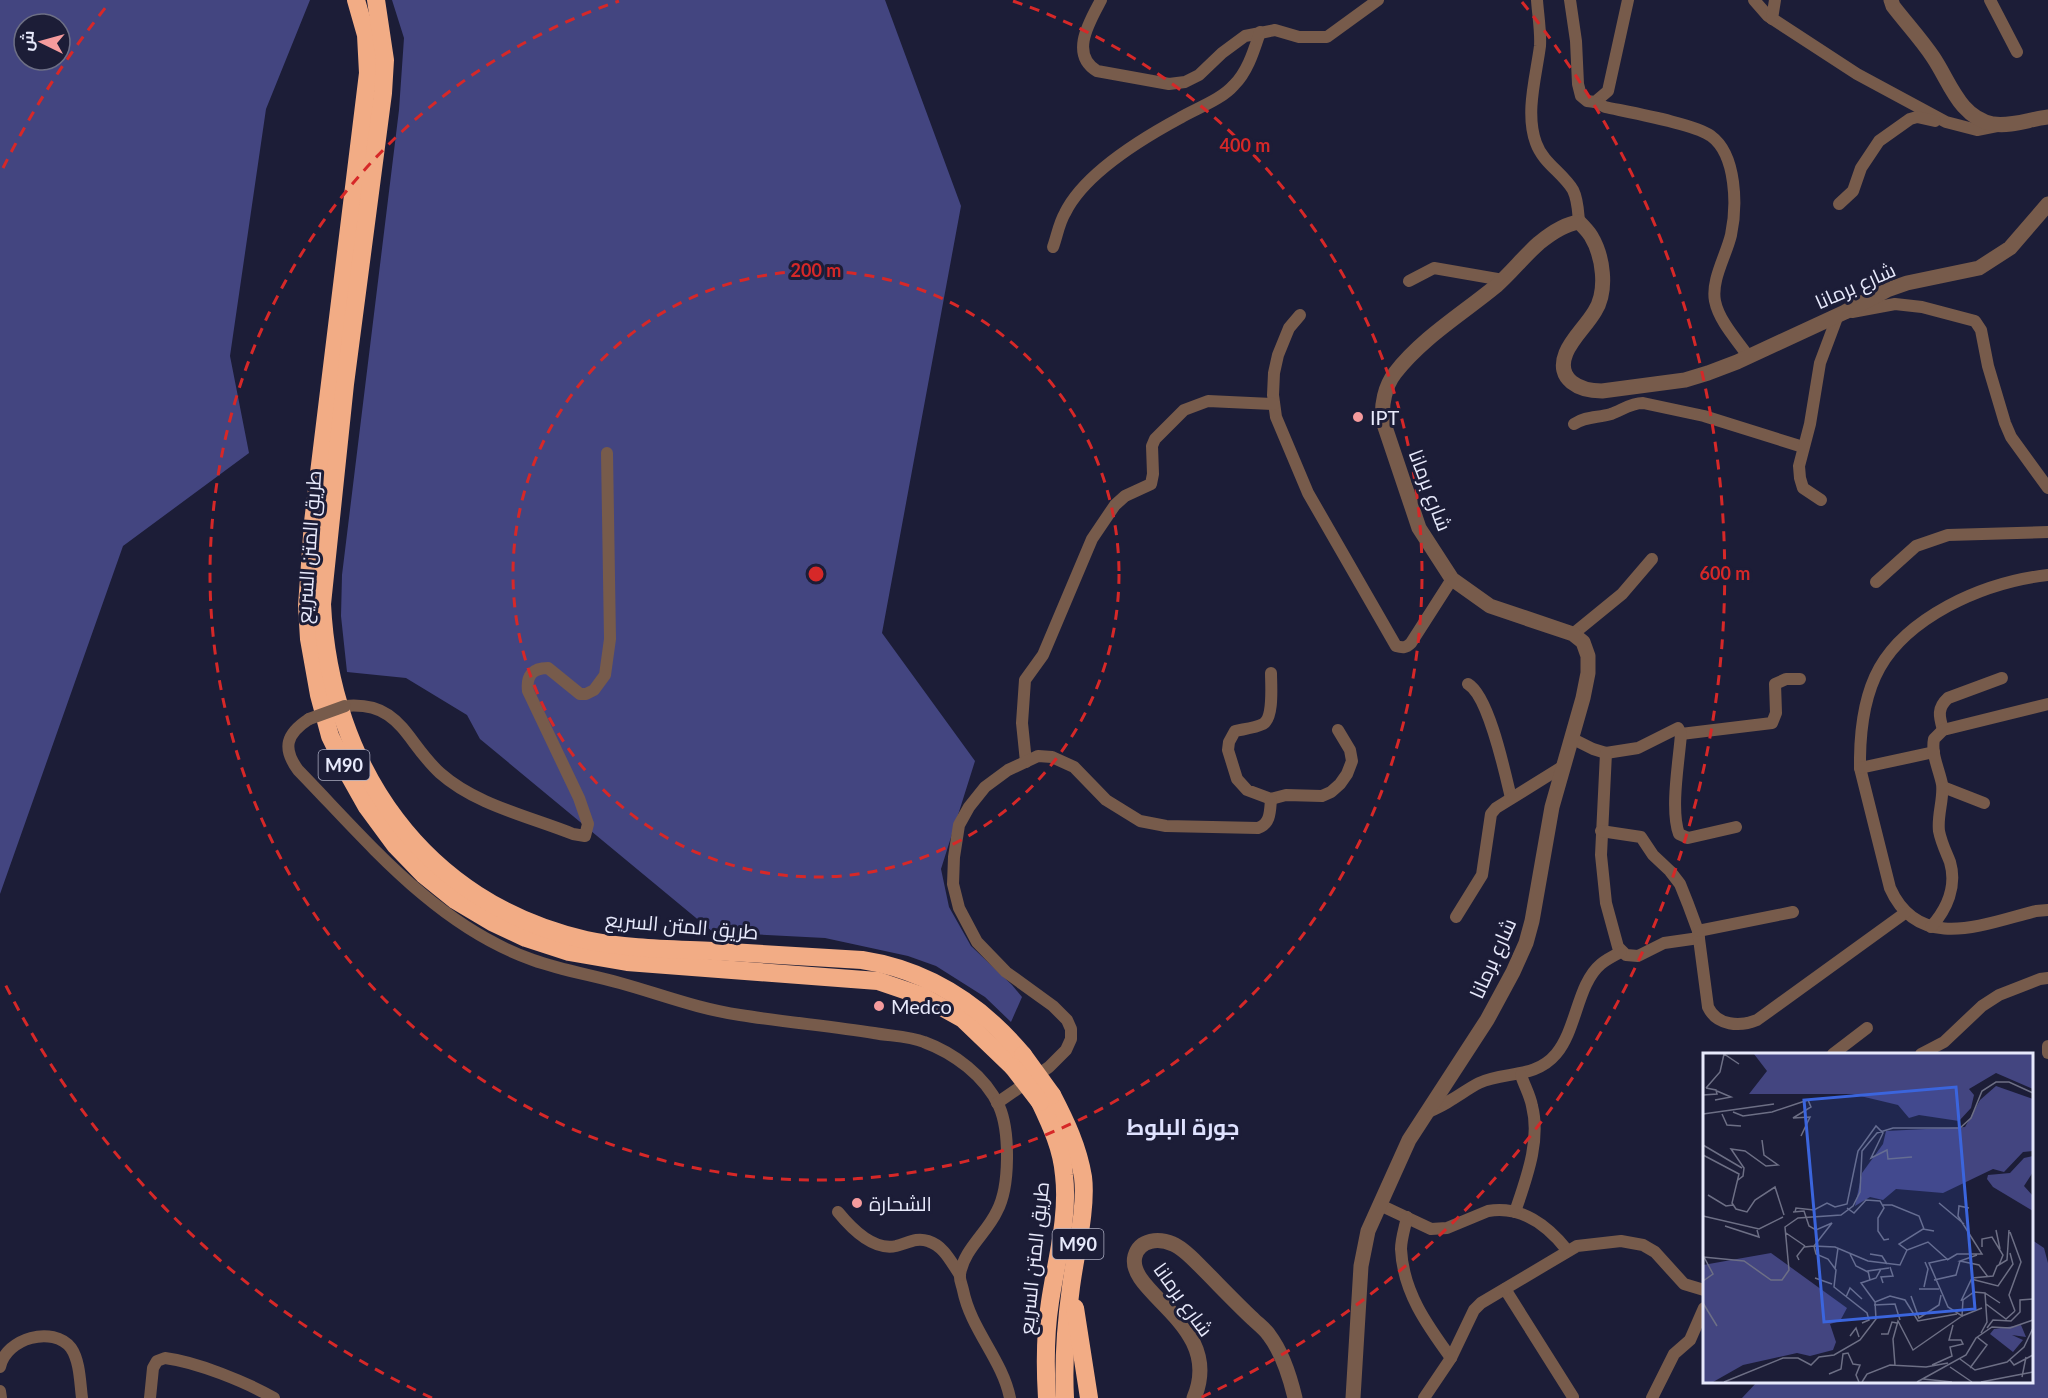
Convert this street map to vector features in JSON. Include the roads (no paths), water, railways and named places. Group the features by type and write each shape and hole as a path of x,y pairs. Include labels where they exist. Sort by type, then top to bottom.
{"highway":[{"name":"طريق المتن السريع","path":"356,0 366,35 368,73 313,522 307,606 309,639 330,736 368,807 395,845 424,875 455,900 492,922 526,938 569,952 627,962 878,981 922,996 963,1019 1018,1061"},
{"name":"طريق المتن السريع","path":"376,0 385,60 383,93 345,384 322,604 324,639 333,689 346,732 360,763 398,823 427,856 460,883 511,915 555,932 588,940 648,949 862,960 887,964 932,981 972,1005 993,1022 1018,1061 1070,1131 1083,1180 1082,1213 1071,1287 1064,1373 1065,1398"},
{"name":"طريق المتن السريع","path":"1046,1099 1051,1127 1060,1152 1065,1203 1046,1345 1047,1398"},
{"path":"1071,1287 1089,1398"}],"street":[{"path":"1101,0 1083,39 1084,55 1089,66 1097,71 1169,84 1185,82 1199,75 1245,36 1275,30 1299,36 1327,37 1378,0"},
{"path":"1537,0 1540,43 1533,91 1532,123 1536,143 1549,164 1572,188 1576,197 1579,222"},
{"path":"1569,0 1576,41 1578,84 1581,96 1587,101 1605,107 1697,129 1711,136 1720,146 1729,164 1735,192 1735,211 1731,235 1714,288 1715,303 1719,313 1748,356"},
{"path":"1595,102 1608,91 1628,0"},
{"path":"1754,0 1772,19 1867,79 1946,122 1977,130"},
{"path":"1772,19 1774,0"},
{"path":"1891,0 1893,6 1934,58 1959,104 1986,122 2003,125"},
{"path":"1990,0 2017,52"},
{"path":"1053,247 1065,212 1080,191 1119,155 1234,86 1248,63 1260,32"},
{"path":"1839,204 1852,190 1861,168 1875,145 1910,119 1926,118 1967,134 1977,130 2048,117"},
{"name":"شارع برمانا","path":"1353,1398 1361,1266 1368,1231 1409,1140 1486,1020 1513,972 1526,943 1542,869 1552,807 1588,673 1588,656 1583,642 1573,634 1490,606 1452,579 1419,528 1383,421 1381,409 1393,375 1414,351 1503,280 1539,244 1570,223 1579,222 1591,235 1599,253 1602,271 1602,290 1597,309 1566,353 1564,365 1565,374 1575,386 1590,391 1685,380 1708,373 1842,314 1887,290 1907,283 1968,271 1987,264 2010,248 2048,204"},
{"path":"1409,281 1434,268 1503,280"},
{"path":"1821,500 1803,488 1799,466 1810,424 1820,363 1842,314 1895,304 1974,321 1981,330 1993,382 2011,437 2048,488"},
{"path":"1300,315 1289,328 1278,355 1274,373 1276,417 1308,493 1396,646 1402,648 1411,643 1452,579"},
{"path":"1620,388 1634,403"},
{"path":"1026,762 1022,723 1025,680 1043,655 1092,539 1115,505 1125,496 1151,484 1152,447 1155,439 1184,410 1208,401 1274,404"},
{"path":"1574,424 1584,418 1610,414 1634,403 1642,403 1704,416 1803,447"},
{"path":"606,453 610,627 605,675 594,690 586,694 576,692 548,668 539,668 530,673 526,681 528,691 579,798 588,824 585,836 573,834 478,798 441,774 389,714 368,705 345,706 309,719 297,727 289,738 290,759 396,871 431,903 504,948 532,960 622,983 691,1006 738,1015 921,1041 949,1053 967,1066 998,1103 1007,1141 1007,1162 997,1213 969,1252 960,1275"},
{"path":"1876,582 1916,546 1948,535 2048,532"},
{"path":"1573,634 1622,594 1652,559"},
{"path":"2048,575 2007,581 1964,597 1919,623 1895,644 1877,671 1866,701 1860,748 1860,768 1890,888 1896,902 1905,913 1931,927 1953,930 2048,910"},
{"path":"1271,673 1270,709 1266,722 1235,731 1229,742 1228,750 1232,768 1241,785 1247,790 1271,799 1286,795 1322,796 1331,792 1347,774 1352,761 1350,750 1338,730"},
{"path":"1943,729 1940,710 1948,698 2002,678"},
{"path":"1681,734 1772,723 1776,713 1775,684 1779,680 1800,679"},
{"path":"1468,684 1481,698 1497,740 1511,798"},
{"path":"1931,927 1945,909 1952,887 1952,870 1939,832 1938,812 1942,787 1934,752 1934,739 1943,729 2048,704"},
{"path":"1571,738 1606,753 1638,748 1678,728 1681,734 1676,804 1679,834 1688,838 1736,827"},
{"path":"1860,768 1934,752"},
{"path":"1606,753 1601,831 1602,880 1615,940 1621,952 1638,956 1664,943 1793,912"},
{"path":"998,1103 1049,1067 1066,1050 1071,1039 1071,1029 1067,1020 1053,1006 1006,972 977,942 959,908 953,884 959,825 969,807 985,787 1008,770 1038,756 1065,761 1074,766 1106,800 1140,821 1166,826 1258,828 1267,822 1271,799"},
{"path":"1456,917 1482,875 1491,814 1511,798 1562,767"},
{"path":"1942,787 1984,803"},
{"path":"1601,831 1638,835 1644,839 1653,855 1680,884 1699,934 1706,998 1711,1013 1722,1021 1749,1023 1765,1014 1905,913"},
{"path":"1425,1113 1450,1102 1478,1083 1521,1075 1545,1064 1555,1055 1577,1012 1590,977 1601,964 1621,952"},
{"path":"1923,1053 1944,1042 1982,1006 1999,995 2048,978"},
{"path":"1834,1053 1867,1028"},
{"path":"2048,1046 2048,1053"},
{"path":"1515,1212 1526,1179 1535,1136 1533,1107 1521,1075"},
{"path":"1380,1204 1423,1226 1439,1230 1488,1211 1515,1212 1528,1216 1544,1227 1567,1250"},
{"path":"838,1212 852,1228 875,1244 894,1247 913,1240 928,1241 944,1251 960,1275 964,1296 974,1325 1004,1377 1010,1398"},
{"path":"1407,1217 1401,1247 1409,1290 1429,1327 1451,1358"},
{"name":"شارع برمانا","path":"1194,1398 1200,1368 1197,1351 1191,1337 1140,1278 1134,1264 1135,1255 1148,1241 1159,1240 1174,1244 1269,1334 1295,1398"},
{"path":"1424,1398 1451,1358 1474,1310 1481,1303 1577,1246 1621,1240 1642,1245 1655,1252 1684,1284 1703,1290"},
{"path":"1505,1289 1573,1397"},
{"path":"1652,1398 1674,1354 1690,1340 1703,1310"},
{"path":"0,1367 6,1352 19,1342 43,1336 59,1339 66,1342 73,1351 82,1398"},
{"path":"150,1398 153,1368 158,1361 165,1358 229,1377 274,1398"},
{"path":"0,1391 1,1398"}],"place":[{"name":"IPT","path":"1358,417"},
{"name":"Medco","path":"879,1006"},
{"name":"الشحارة","path":"857,1203"}],"district":[{"name":"جورة البلوط","path":"1183,1126"}]}
